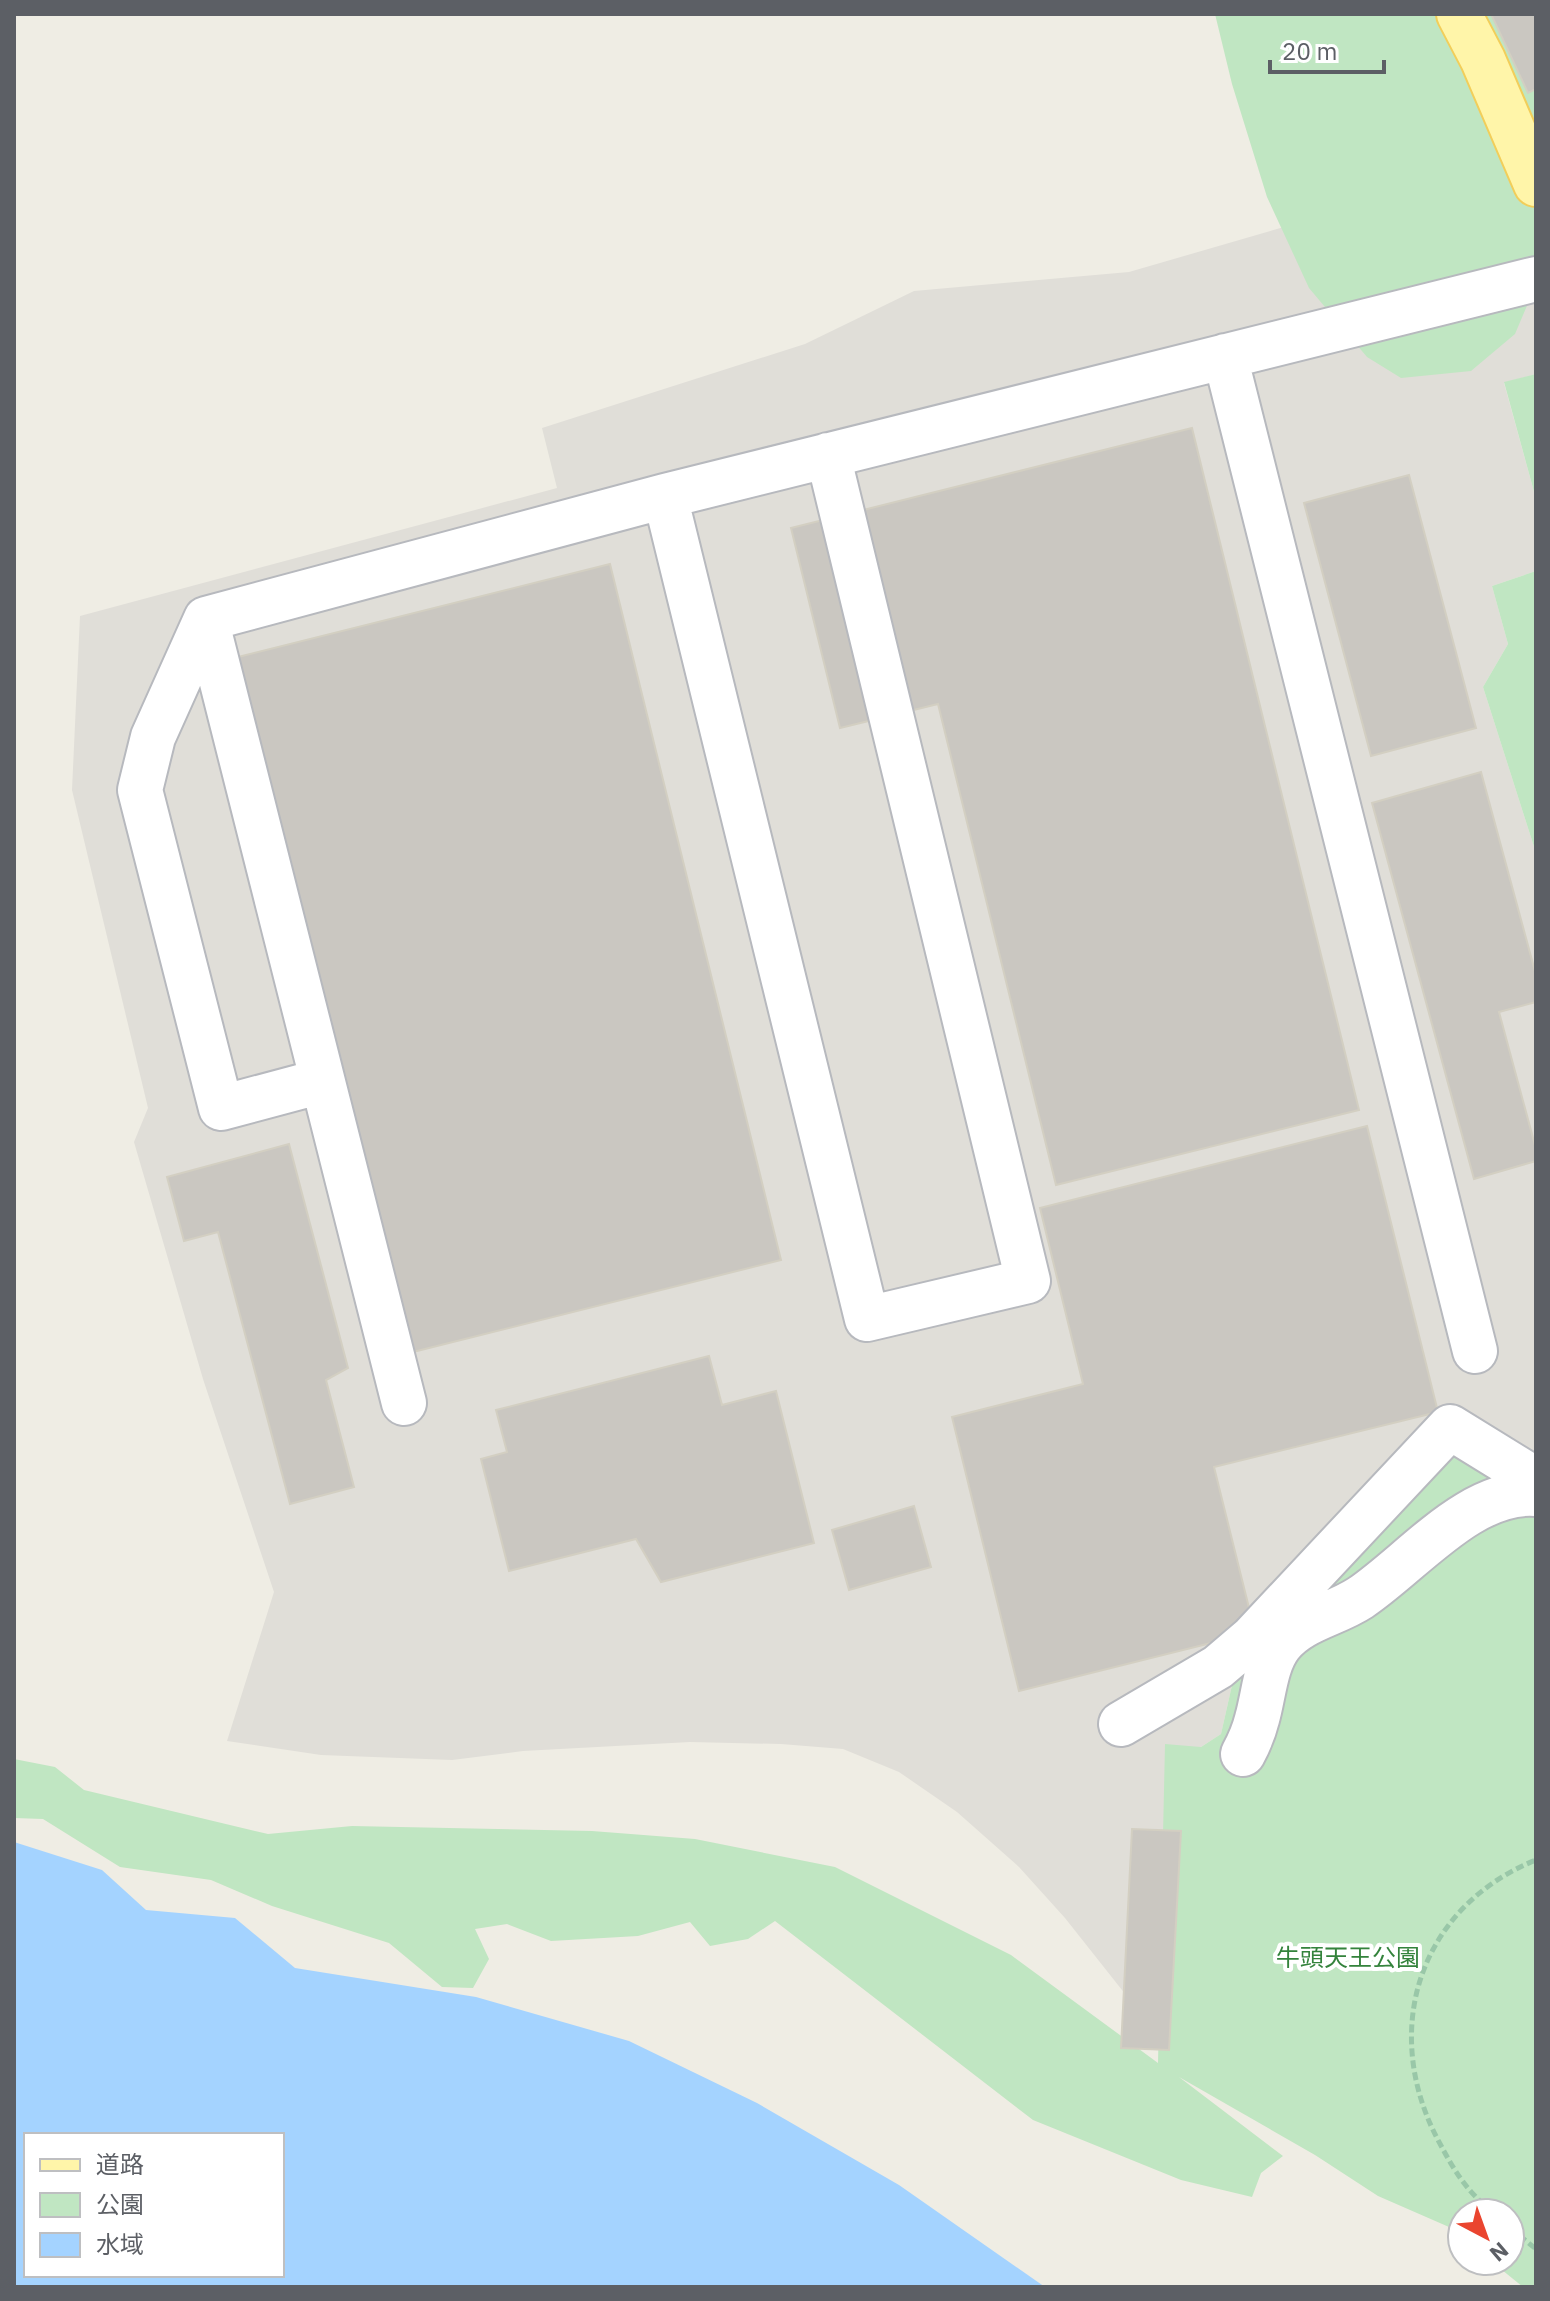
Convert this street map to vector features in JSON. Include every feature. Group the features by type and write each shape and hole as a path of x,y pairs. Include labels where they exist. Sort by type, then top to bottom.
{"main road":[{"path":"1459,14 1483,60 1536,184"}],"lane":[{"path":"206,619 665,496 1536,279"},
{"path":"1225,356 1475,1351"},
{"path":"665,496 867,1319 1028,1281 828,455"},
{"path":"206,619 404,1403"},
{"path":"206,619 153,737 140,790 221,1108 322,1081"},
{"path":"1121,1724 1218,1667 1252,1638 1450,1427 1536,1480"},
{"path":"1243,1754 1256,1721 1270,1666 1279,1646 1293,1631 1360,1598 1482,1505 1506,1496 1536,1494"}],"path":[{"path":"1474,2197 1452,2167 1433,2132 1416,2089 1411,2058 1413,2004 1432,1952 1465,1906 1509,1871 1536,1860"}],"shaded area":[{"path":"1353,207 1536,283 1536,374 1504,383 1536,499 1536,571 1492,586 1508,644 1483,687 1536,853 1536,1467 1237,1663 1221,1734 1201,1747 1160,2038 1065,1918 1019,1867 957,1812 899,1772 843,1749 690,1742 523,1751 452,1760 321,1755 227,1741 274,1592 203,1379 134,1142 148,1108 72,790 80,616 557,488 542,428 805,344 914,291 1129,272"}],"green space":[{"path":"1215,14 1536,14 1536,283 1515,334 1471,371 1401,378 1367,357 1309,288 1267,197 1232,84"},
{"path":"1536,374 1536,499 1504,382"},
{"path":"1536,571 1536,853 1483,687 1508,644 1492,586"},
{"name":"牛頭天王公園","path":"1452,1448 1536,1467 1536,2287 1523,2287 1511,2277 1526,2277 1526,2197 1446,2197 1446,2226 1378,2196 1315,2155 1179,2077 1283,2156 1261,2173 1252,2197 1181,2180 1033,2120 775,1921 748,1939 710,1946 690,1922 638,1936 551,1941 507,1924 475,1929 489,1959 473,1988 442,1987 389,1943 272,1906 211,1880 120,1867 43,1819 14,1818 14,1759 55,1767 84,1790 268,1834 352,1826 592,1831 695,1839 835,1867 1011,1955 1158,2063 1165,1744 1201,1747 1221,1734 1237,1663"}],"water":[{"path":"14,1842 102,1870 146,1910 235,1918 295,1968 476,1997 629,2041 757,2103 899,2185 1045,2287 14,2287"}],"building":[{"path":"1491,14 1536,14 1536,89 1528,93"},
{"path":"1192,428 1359,1110 1056,1185 938,704 840,728 791,528"},
{"path":"1409,475 1476,728 1371,756 1304,503"},
{"path":"610,564 781,1260 401,1355 230,659"},
{"path":"1481,772 1536,975 1536,1002 1499,1012 1536,1149 1536,1161 1474,1179 1372,803"},
{"path":"1367,1126 1438,1412 1214,1467 1255,1632 1019,1691 952,1417 1083,1384 1040,1208"},
{"path":"289,1144 348,1368 326,1380 354,1487 290,1504 218,1232 184,1241 167,1177"},
{"path":"709,1356 722,1405 776,1391 814,1543 661,1582 636,1539 509,1571 481,1459 507,1452 496,1410"},
{"path":"914,1506 931,1567 849,1590 832,1530"},
{"path":"1132,1829 1181,1831 1169,2050 1121,2048"}]}
